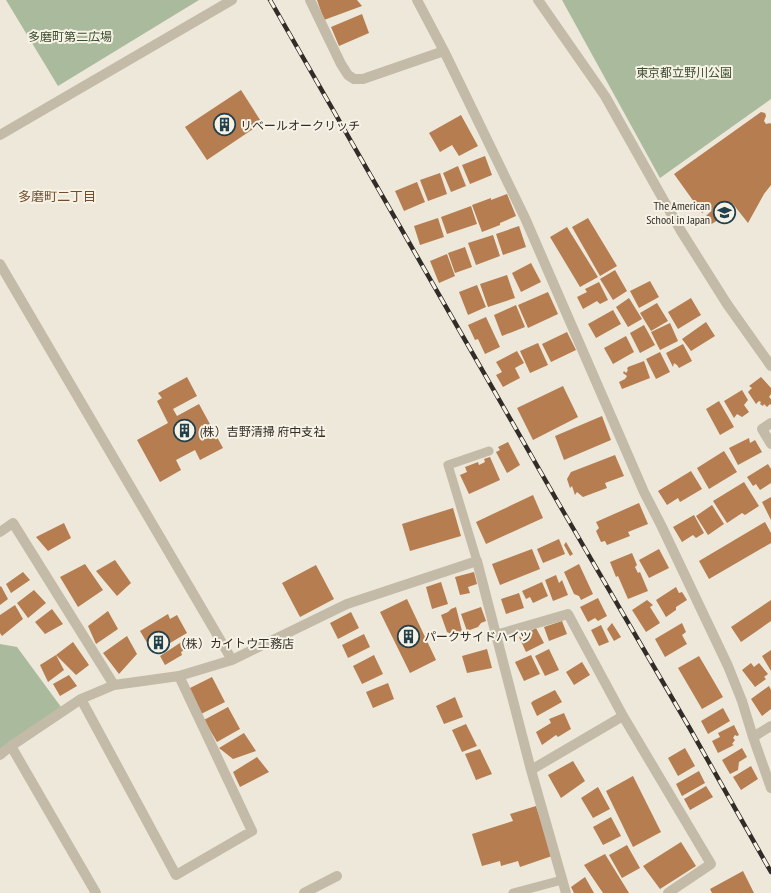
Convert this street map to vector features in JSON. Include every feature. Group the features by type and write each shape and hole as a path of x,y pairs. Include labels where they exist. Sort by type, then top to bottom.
{"street":[{"path":"0,135 232,0"},
{"path":"310,0 341,64 348,75 354,79 362,79 444,51"},
{"path":"417,0 444,51 525,218 644,492 728,666 742,701 752,737 771,788"},
{"path":"538,0 605,96 681,231 727,304 771,366"},
{"path":"0,264 232,660"},
{"path":"771,423 762,429 771,444"},
{"path":"0,532 13,523 114,685"},
{"path":"0,755 81,699 114,685 179,676 232,660 347,604 477,561 531,770 566,893"},
{"path":"496,635 568,614 622,716 711,864 668,893"},
{"path":"81,699 176,875 252,831 179,676"},
{"path":"531,770 622,716"},
{"path":"752,737 771,726"},
{"path":"11,746 96,893"},
{"path":"304,893 336,876"}],"lane":[{"path":"477,561 448,465 489,451"},
{"path":"514,893 562,880"}],"green space":[{"name":"多磨町第二広場","path":"6,0 199,0 58,86"},
{"name":"東京都立野川公園","path":"562,0 771,0 771,99 660,178"},
{"path":"0,644 17,647 64,711 0,752"}],"building":[{"path":"317,0 357,0 362,6 324,20"},
{"path":"362,14 369,33 339,46 331,27"},
{"name":"リベールオークリッチ","path":"241,90 262,123 207,160 185,127"},
{"path":"761,112 765,113 766,116 764,121 766,124 771,124 771,185 764,194 748,223 733,204 715,217 718,220 710,225 705,217 711,211 710,208 702,213 674,174"},
{"path":"461,115 478,146 459,156 452,145 440,152 429,133"},
{"path":"485,156 492,175 470,184 462,165"},
{"path":"458,166 466,186 451,192 443,173"},
{"path":"440,173 447,194 428,201 420,180"},
{"path":"417,182 425,202 404,211 395,191"},
{"path":"507,194 516,216 500,223 500,225 482,232 472,205"},
{"path":"471,206 477,224 447,234 441,217"},
{"path":"438,218 444,237 420,245 414,226"},
{"path":"588,218 617,266 600,276 572,227"},
{"path":"519,226 526,247 503,255 496,234"},
{"path":"567,227 598,277 580,287 550,237"},
{"path":"493,235 500,256 476,265 468,243"},
{"path":"465,247 472,267 455,273 448,253"},
{"path":"447,254 455,276 439,283 430,261"},
{"path":"531,263 541,282 521,292 512,273"},
{"path":"615,270 627,291 613,300 600,279"},
{"path":"507,275 515,298 488,307 480,284"},
{"path":"650,281 659,297 639,308 630,291"},
{"path":"599,282 608,300 600,304 597,301 583,309 577,297 587,292 585,289"},
{"path":"477,285 486,307 468,315 459,292"},
{"path":"548,292 558,314 528,328 518,305"},
{"path":"629,298 642,319 628,327 616,307"},
{"path":"691,298 701,315 678,329 668,312"},
{"path":"657,303 668,321 651,331 640,313"},
{"path":"516,305 525,327 502,336 494,315"},
{"path":"613,310 621,324 596,338 588,324"},
{"path":"486,317 500,347 485,354 478,339 475,340 468,325"},
{"path":"706,322 715,336 691,351 682,339"},
{"path":"670,323 678,341 660,350 651,332"},
{"path":"644,325 655,345 640,353 630,333"},
{"path":"567,332 576,350 551,362 542,344"},
{"path":"626,336 634,352 613,364 604,348"},
{"path":"538,343 548,365 530,373 520,351"},
{"path":"683,344 692,361 679,368 674,363 673,367 666,353"},
{"path":"517,351 524,363 515,368 520,378 503,387 496,375 502,372 496,362"},
{"path":"660,352 670,372 656,379 646,359"},
{"path":"644,361 650,378 622,389 619,382 627,376 623,373 624,371 626,373 628,367"},
{"name":"(株）吉野清掃 府中支社","path":"187,377 197,396 173,409 177,416 199,404 223,448 200,460 195,450 176,460 181,470 160,482 137,440 168,423 157,401 162,398 158,393"},
{"path":"761,377 771,388 771,394 769,397 771,399 771,405 770,404 767,407 764,404 763,406 760,404 761,402 759,401 756,404 748,392 752,388 749,386"},
{"path":"563,386 578,417 533,440 517,408"},
{"path":"742,390 748,400 744,405 749,412 742,417 737,414 734,418 724,401"},
{"path":"719,401 734,427 720,435 706,409"},
{"path":"602,416 611,440 564,460 555,436"},
{"path":"749,438 750,443 755,440 762,452 738,465 729,448"},
{"path":"508,442 520,465 507,473 496,452 500,450 498,447"},
{"path":"724,451 737,472 709,489 697,468"},
{"path":"615,455 624,476 605,483 607,488 583,497 577,492 575,495 572,486 570,488 567,479 571,472"},
{"path":"490,457 500,480 469,494 460,475 467,472 465,467 478,462 479,465 485,462 484,459"},
{"path":"768,464 771,469 771,483 760,490 756,484 753,486 747,477"},
{"path":"691,471 702,489 680,502 678,498 667,505 658,491"},
{"path":"744,482 759,506 745,515 742,513 727,523 713,501"},
{"path":"533,495 543,518 486,544 476,522"},
{"path":"771,497 771,520 762,502"},
{"path":"639,503 648,524 628,532 630,536 607,545 605,541 601,542 596,531 599,528 596,522"},
{"path":"712,505 724,524 708,535 696,516"},
{"path":"453,508 461,536 410,551 402,524"},
{"path":"694,515 704,533 696,538 693,535 682,542 673,527"},
{"path":"765,522 771,533 771,543 709,579 699,561"},
{"path":"64,523 71,538 48,551 36,537"},
{"path":"559,539 565,554 543,563 537,549"},
{"path":"566,542 573,554 570,556 564,545"},
{"path":"532,549 540,569 500,585 492,564"},
{"path":"659,549 669,568 649,578 639,560"},
{"path":"632,553 637,565 635,567 638,573 640,572 648,591 628,599 610,562"},
{"path":"115,560 131,583 117,596 96,571"},
{"path":"85,564 103,590 78,607 60,577"},
{"path":"579,564 593,594 581,600 579,596 574,594 564,572"},
{"path":"316,565 334,599 300,617 282,583"},
{"path":"23,572 30,580 11,593 6,584"},
{"path":"474,572 477,584 468,587 470,593 460,595 455,577"},
{"path":"556,575 559,583 562,580 568,595 553,601 545,580"},
{"path":"441,582 448,604 432,609 426,587"},
{"path":"542,582 548,596 533,603 530,597 526,599 522,591"},
{"path":"1,586 8,599 0,605 0,587"},
{"path":"676,587 679,593 682,592 687,600 676,607 676,610 666,617 656,600"},
{"path":"34,590 46,603 28,618 17,603"},
{"path":"519,593 524,608 506,614 501,599"},
{"path":"598,598 607,616 598,621 595,618 588,622 580,607"},
{"name":"パークサイドハイツ","path":"407,599 436,660 410,673 380,612"},
{"path":"647,600 653,605 650,607 660,623 646,632 632,610"},
{"path":"771,600 771,621 741,642 731,627"},
{"path":"15,605 23,619 2,636 0,633 0,615"},
{"path":"456,607 462,631 451,634 447,632 441,615"},
{"path":"481,607 486,621 481,623 478,627 467,631 461,614"},
{"path":"52,609 63,624 45,634 35,622"},
{"path":"108,611 118,629 96,644 88,626"},
{"path":"351,612 359,628 338,639 330,623"},
{"name":"（株）カイトウ工務店","path":"168,614 170,619 177,615 187,633 153,653 140,631"},
{"path":"562,621 567,634 549,641 544,627"},
{"path":"612,623 621,637 614,641 607,629"},
{"path":"682,623 686,632 682,635 687,644 665,657 655,639"},
{"path":"601,625 609,642 599,646 591,630"},
{"path":"536,628 544,643 526,652 519,637"},
{"path":"364,634 370,647 348,658 342,645"},
{"path":"127,636 137,654 119,674 103,653"},
{"path":"183,641 187,648 181,652 182,655 165,665 160,656"},
{"path":"73,642 89,665 76,675 56,655"},
{"path":"487,649 492,668 467,673 462,656"},
{"path":"549,649 559,670 545,676 535,656"},
{"path":"771,650 771,671 762,656"},
{"path":"56,655 64,670 48,682 40,665"},
{"path":"374,655 383,674 362,684 353,666"},
{"path":"531,655 540,674 524,681 515,662"},
{"path":"699,656 723,697 702,709 678,668"},
{"path":"582,662 590,675 574,685 566,672"},
{"path":"751,663 754,667 759,663 768,674 764,677 766,679 755,687 742,670"},
{"path":"69,675 77,686 60,696 53,684"},
{"path":"212,677 225,702 201,714 188,689"},
{"path":"388,683 394,699 373,708 366,692"},
{"path":"769,686 771,690 771,709 762,716 751,699"},
{"path":"555,690 562,702 537,716 531,703"},
{"path":"455,697 463,717 444,724 436,706"},
{"path":"228,707 240,729 217,742 204,720"},
{"path":"723,708 730,721 708,734 701,721"},
{"path":"564,713 571,729 558,737 556,735 542,745 536,732 551,723 549,719"},
{"path":"466,724 477,746 462,752 452,730"},
{"path":"734,725 739,735 735,735 733,738 735,740 732,744 734,745 718,753 712,741 720,737 718,733"},
{"path":"244,733 256,751 233,759 219,748"},
{"path":"685,748 695,766 678,776 668,758"},
{"path":"742,748 747,757 739,762 738,770 730,774 722,760"},
{"path":"480,749 492,774 476,780 465,754"},
{"path":"257,757 269,772 240,787 233,772"},
{"path":"573,761 585,781 561,798 548,775"},
{"path":"751,766 758,779 741,790 733,777"},
{"path":"699,771 705,783 682,796 676,784"},
{"path":"633,776 661,832 633,847 606,791"},
{"path":"706,786 713,797 690,810 684,799"},
{"path":"598,787 610,809 593,818 581,798"},
{"path":"536,806 552,856 520,867 518,861 501,866 500,861 482,866 472,834 513,821 510,814"},
{"path":"611,817 621,836 603,845 593,827"},
{"path":"681,842 696,866 660,889 643,866"},
{"path":"627,845 640,868 622,878 609,855"},
{"path":"605,854 629,893 603,893 584,865"},
{"path":"743,871 754,893 712,893 710,889"},
{"path":"585,877 594,893 574,893 571,887"}],"railway":[{"path":"270,0 771,872"}],"place":[{"name":"リベールオークリッチ","path":"224,125"},
{"name":"The American School in Japan","path":"725,212"},
{"name":"(株）吉野清掃 府中支社","path":"184,431"},
{"name":"パークサイドハイツ","path":"408,636"},
{"name":"（株）カイトウ工務店","path":"158,643"}],"district":[{"name":"多磨町二丁目","path":"57,196"}]}
